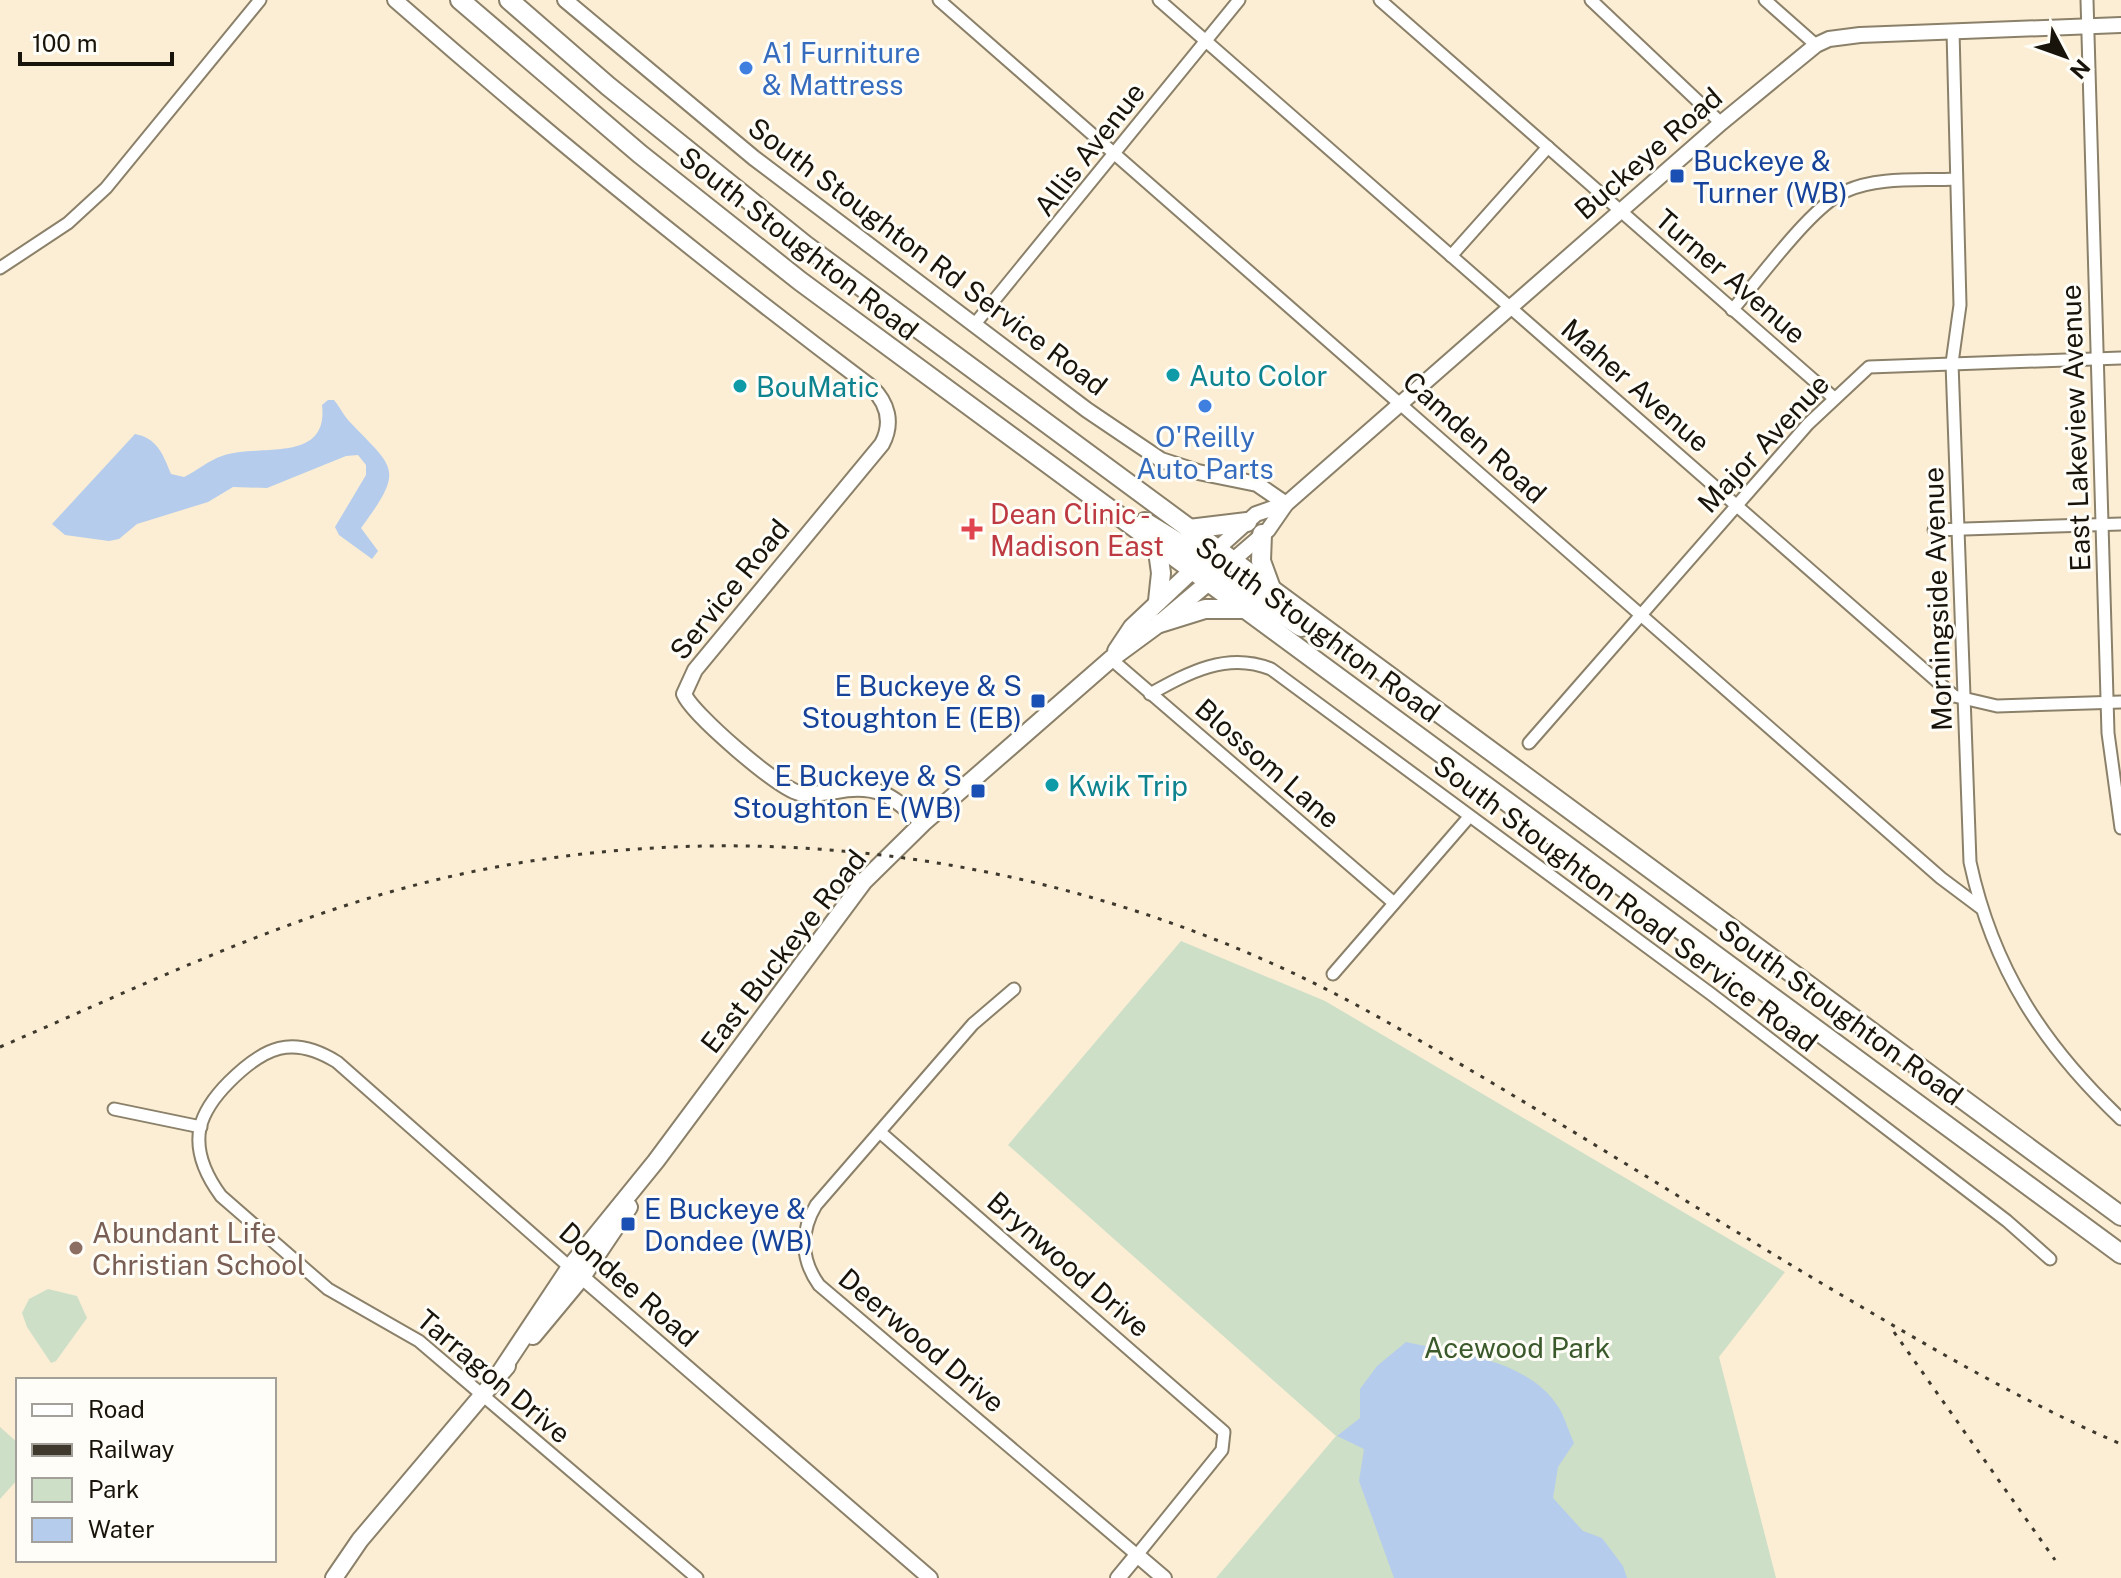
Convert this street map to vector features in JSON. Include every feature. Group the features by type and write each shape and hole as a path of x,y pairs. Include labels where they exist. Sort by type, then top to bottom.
{"main road":[{"name":"South Stoughton Road","path":"460,0 708,209 961,402 1192,571"},
{"name":"South Stoughton Road","path":"509,0 726,184 1189,529 1212,554 1232,561 2121,1216"},
{"path":"961,402 990,413 1147,524 1212,554"},
{"path":"1189,529 1247,522"},
{"path":"1262,534 1261,561 1272,591"},
{"path":"1157,544 1162,585 1158,601"},
{"name":"East Buckeye Road","path":"1111,659 1132,627 1212,554"},
{"name":"East Buckeye Road","path":"334,1578 360,1540 501,1371 864,881 923,823 1111,659 1160,623 1232,561"},
{"path":"1192,571 1263,601 1344,657 1436,712"},
{"name":"South Stoughton Road","path":"1212,579 1242,609 2121,1254"},
{"path":"1160,623 1205,609 1242,609"},
{"name":"East Buckeye Road","path":"320,1578 360,1540"}],"street":[{"path":"0,268 68,223 106,188 260,0"},
{"name":"Service Road","path":"395,0 604,180 871,387 883,400 888,430 882,444 695,670 687,681 684,694 697,712 785,788 809,794 859,787 875,789 895,800 923,823"},
{"name":"South Stoughton Rd Service Road","path":"565,0 754,158 974,325 1161,460 1198,472 1248,481 1271,491 1286,504"},
{"name":"Maher Avenue","path":"1159,0 1933,681 1964,700 1997,706 2121,702"},
{"name":"Allis Avenue","path":"974,325 1239,0"},
{"name":"Turner Avenue","path":"1380,0 1834,398"},
{"path":"1591,0 1721,123"},
{"path":"1765,0 1816,45"},
{"name":"East Lakeview Avenue","path":"2087,0 2107,701 2113,784 2121,828"},
{"name":"Camden Road","path":"943,1 1941,878 1981,908"},
{"name":"Buckeye Road","path":"1232,561 1262,534 1286,504 1721,123 1816,45 1834,38 2121,25"},
{"name":"Morningside Avenue","path":"1953,31 1960,305 1952,363 1968,850 1981,908 2043,1035 2075,1076 2121,1119"},
{"path":"1451,256 1548,147"},
{"path":"1732,310 1813,218 1845,191 1889,182 1956,179"},
{"name":"Major Avenue","path":"1529,743 1736,505 1834,398 1869,367 2121,358"},
{"name":"Buckeye Road","path":"1212,554 1256,514 1286,504"},
{"path":"1934,530 2121,524"},
{"name":"Blossom Lane","path":"1111,659 1394,903"},
{"name":"South Stoughton Road Service Road","path":"1150,694 1217,664 1240,660 1256,663 1312,698 1710,993 2007,1221 2050,1259"},
{"path":"1333,974 1469,817"},
{"name":"Deerwood Drive","path":"1014,989 973,1024 811,1213 804,1247 814,1278 1137,1555"},
{"name":"Dondee Road","path":"201,1127 212,1103 250,1062 269,1050 287,1047 320,1052 337,1062 930,1578"},
{"path":"114,1109 201,1127"},
{"name":"Tarragon Drive","path":"201,1127 204,1166 221,1196 328,1289 398,1326 697,1578"},
{"name":"Brynwood Drive","path":"881,1133 1224,1432 1225,1443 1220,1454 1137,1555"},
{"path":"1118,1578 1137,1555 1164,1578"}],"green space":[{"name":"Acewood Park","path":"1181,941 1325,1001 1785,1272 1719,1357 1776,1578 1216,1578 1336,1436 1008,1145"},
{"path":"48,1289 77,1296 87,1318 56,1361 51,1363 27,1327 22,1313 29,1299"},
{"path":"0,1427 16,1441 16,1481 0,1499"}],"water":[{"path":"334,400 376,449 389,470 384,492 361,528 378,551 372,559 339,535 335,527 366,475 366,465 358,455 346,456 267,488 233,487 208,502 137,524 119,539 109,541 65,535 52,524 135,434 154,443 171,474 184,477 222,456 303,444 314,436 321,424 322,405"},
{"path":"1406,1342 1511,1368 1546,1392 1559,1408 1574,1443 1558,1467 1553,1498 1583,1531 1602,1538 1623,1566 1627,1578 1394,1578 1359,1481 1364,1449 1337,1436 1360,1418 1360,1389 1377,1366"}],"railway":[{"path":"0,1047 196,962 295,923 397,890 521,863 648,848 775,847 901,858 1026,881 1148,915 1267,961 1380,1018 1928,1346 2042,1407 2121,1444"},
{"path":"1894,1332 2055,1560"}],"place":[{"name":"A1 Furniture & Mattress","path":"746,68"},
{"name":"Buckeye & Turner (WB)","path":"1677,176"},
{"name":"Auto Color","path":"1173,375"},
{"name":"BouMatic","path":"740,386"},
{"name":"O'Reilly Auto Parts","path":"1205,406"},
{"name":"Dean Clinic - Madison East","path":"972,529"},
{"name":"E Buckeye & S Stoughton E (EB)","path":"1038,701"},
{"name":"Kwik Trip","path":"1052,785"},
{"name":"E Buckeye & S Stoughton E (WB)","path":"978,791"},
{"name":"E Buckeye & Dondee (WB)","path":"628,1224"},
{"name":"Abundant Life Christian School","path":"76,1248"}]}
